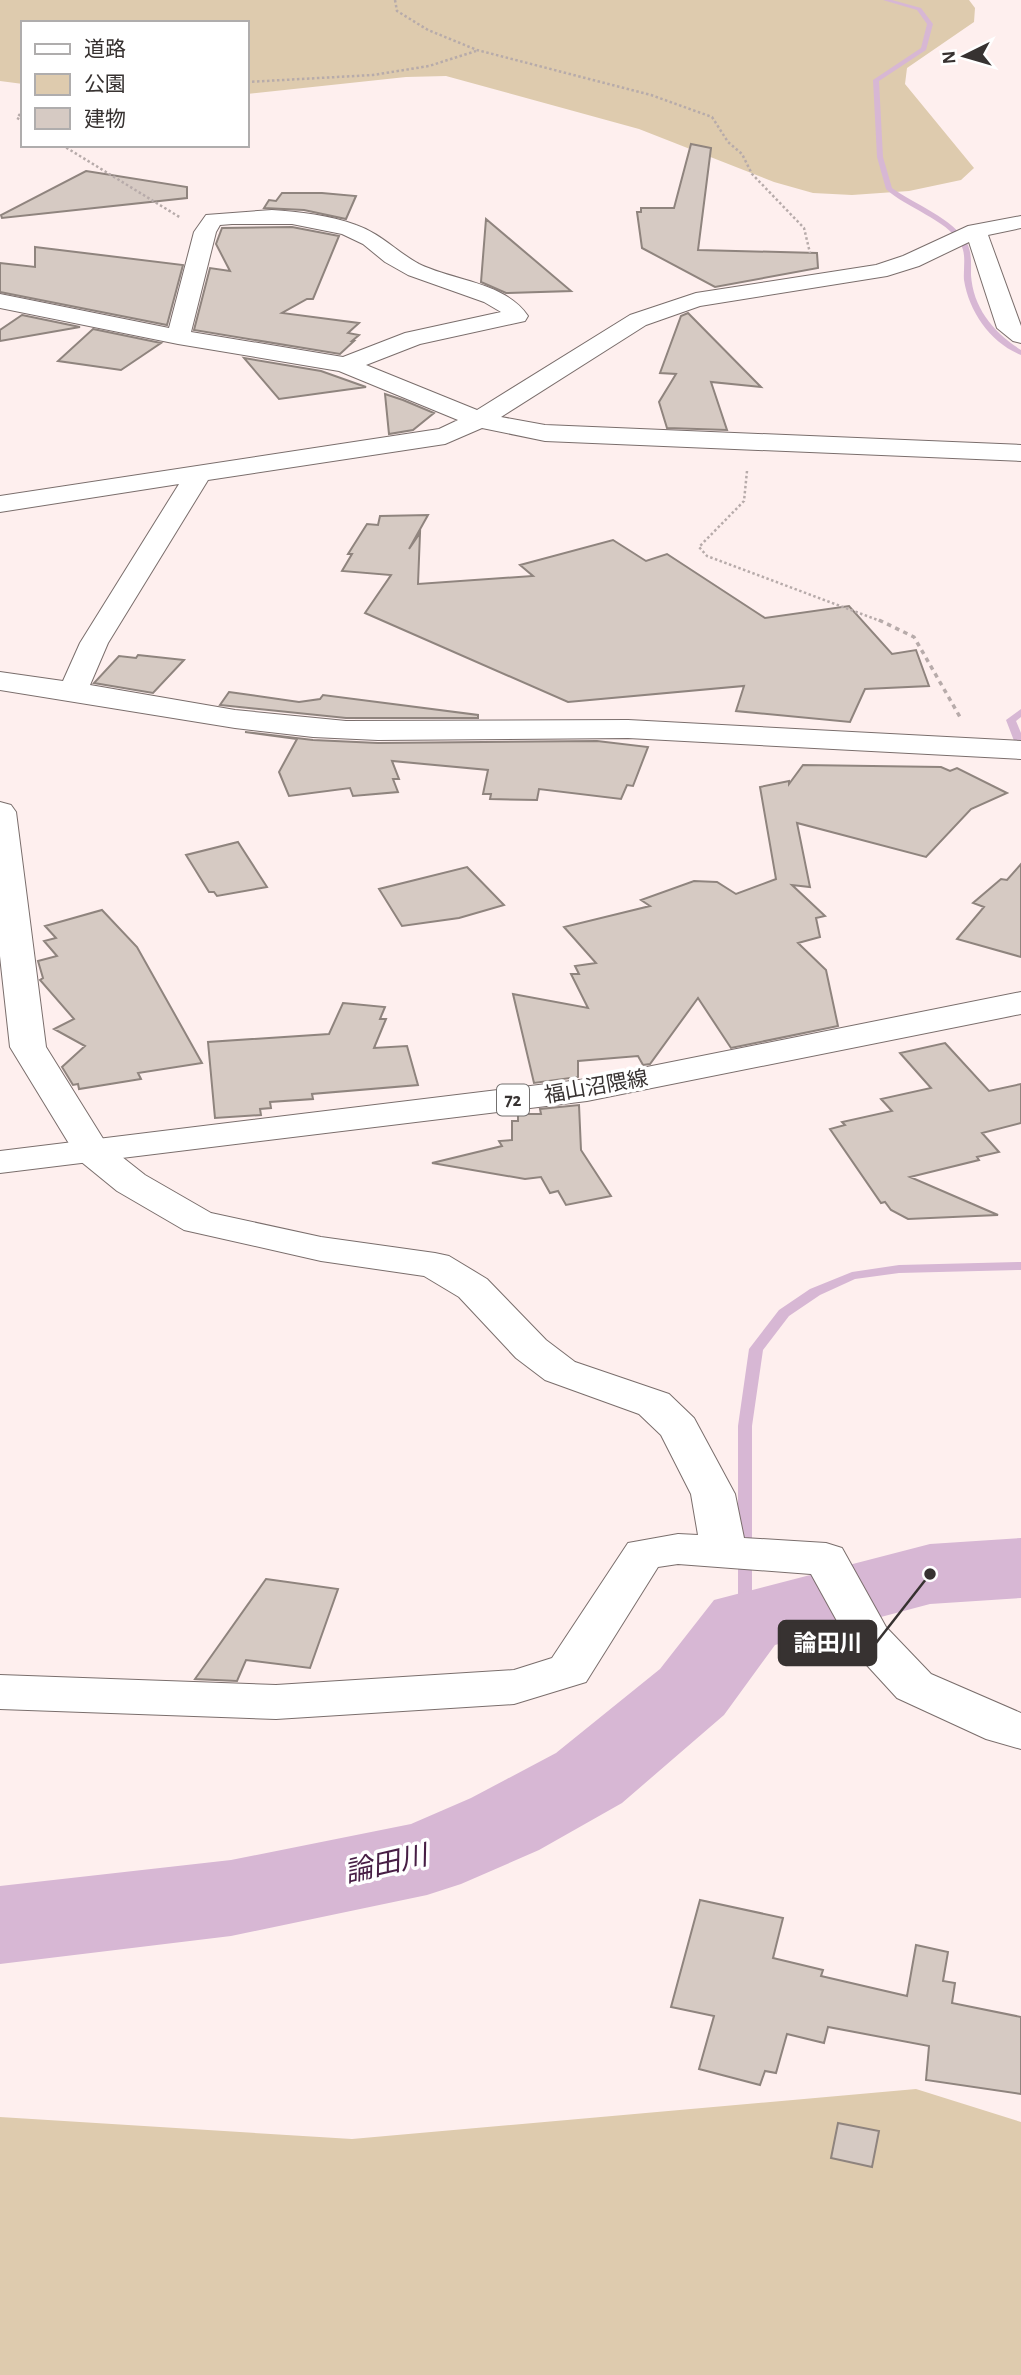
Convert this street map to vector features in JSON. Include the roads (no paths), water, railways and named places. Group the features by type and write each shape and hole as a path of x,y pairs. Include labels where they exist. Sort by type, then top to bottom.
{"street":[{"path":"178,337 205,232 213,219 241,217 296,219 347,228 370,238 397,260 436,280 470,289 513,309 517,316 413,338 345,365"},
{"path":"0,504 198,475 271,461 422,442 445,436 479,420 638,320 696,300 890,268 976,231 1021,222"},
{"path":"976,231 1009,328 1021,336"},
{"path":"0,301 178,337 345,365 479,420 558,434 1021,453"},
{"path":"74,689 94,643 198,475"},
{"path":"0,681 74,689 312,728 388,732 571,728 1021,750"},
{"path":"0,812 28,1047 92,1152 131,1183 198,1222 321,1249 435,1265 474,1288 531,1349 560,1371 654,1404 679,1428 713,1494 724,1552"},
{"name":"福山沼隈線","path":"0,1162 587,1090 1021,1003"},
{"path":"0,1692 276,1702 514,1687 569,1670 644,1554 678,1549 826,1559 869,1637 914,1686 1003,1726 1021,1731"}],"waterway":[{"path":"886,0 919,9 930,24 924,49 876,80 880,157 889,189 947,226 961,239 967,254 968,281 980,315 1001,340 1021,353"},
{"path":"1021,712 1011,720 1021,746"},
{"path":"745,1622 745,1426 756,1349 784,1313 815,1292 852,1276 899,1269 1021,1266"},
{"name":"論田川","path":"0,1925 231,1898 427,1858 505,1824 589,1778 692,1692 745,1622 930,1574 1021,1568"}],"place":[{"name":"論田川","path":"930,1574"}]}
